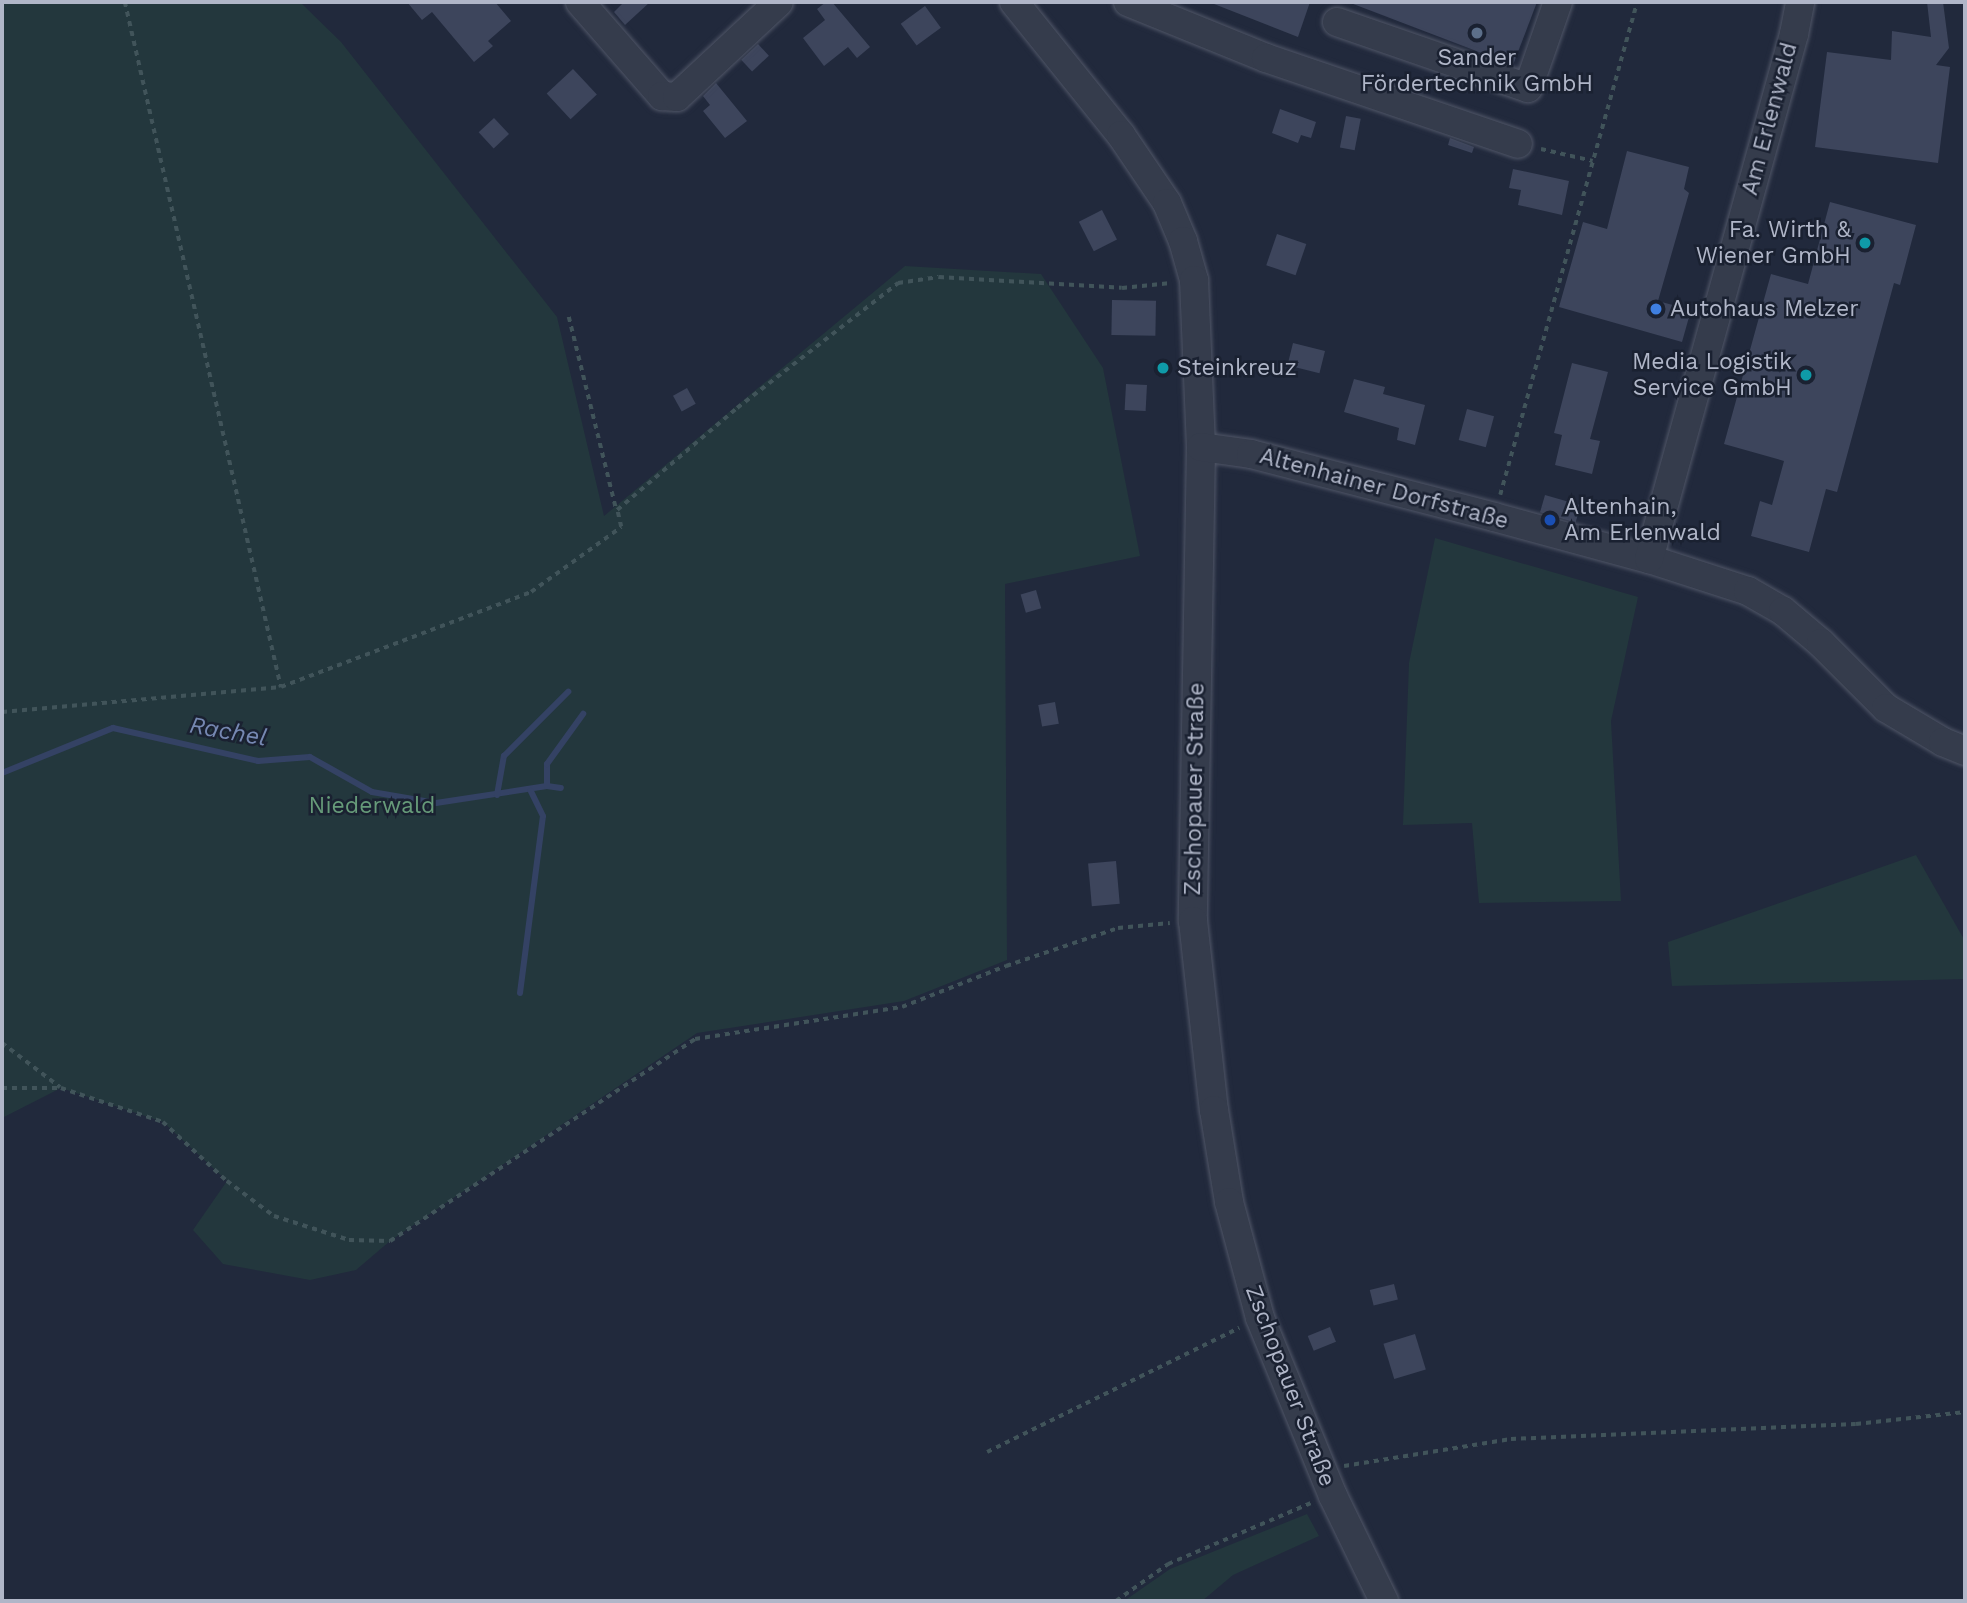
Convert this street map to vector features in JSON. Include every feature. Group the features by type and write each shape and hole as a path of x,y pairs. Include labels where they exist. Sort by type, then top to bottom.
{"street":[{"path":"580,2 662,96 677,97 779,2"},
{"name":"Zschopauer Straße","path":"1014,2 1121,135 1167,203 1183,241 1194,280 1201,447 1193,921 1214,1110 1229,1202 1260,1318 1321,1469 1384,1601"},
{"path":"1128,2 1266,58 1518,144"},
{"path":"1337,22 1528,89 1558,2"},
{"name":"Am Erlenwald","path":"1649,559 1794,34 1800,2"},
{"name":"Altenhainer Dorfstraße","path":"1201,447 1251,454 1494,517 1649,559 1748,591 1783,611 1821,643 1886,708 1943,742 1965,751"}],"path":[{"path":"125,2 281,687"},
{"path":"1494,517 1637,2"},
{"path":"1518,144 1593,161"},
{"path":"617,510 701,438 898,283 939,277 1122,288 1194,280"},
{"path":"2,712 281,687 531,592 621,527 569,317"},
{"path":"2,1088 61,1088 163,1122 227,1181 274,1216 348,1240 390,1241 695,1039 902,1007 1006,966 1118,928 1193,921"},
{"path":"2,1043 61,1088"},
{"path":"987,1452 1260,1318"},
{"path":"1321,1469 1511,1439 1856,1424 1965,1412"},
{"path":"1116,1601 1168,1564 1333,1496"}],"green space":[{"name":"Niederwald","path":"2,2 300,2 341,42 557,317 604,516 905,266 1041,274 1103,368 1140,556 1005,584 1007,960 904,1001 697,1033 390,1241 356,1270 310,1280 223,1264 193,1230 227,1181 163,1122 61,1088 2,1118"},
{"path":"1435,538 1638,597 1611,721 1621,901 1479,903 1472,823 1403,825 1409,663"},
{"path":"1916,855 1965,941 1965,979 1672,986 1668,942"},
{"path":"1307,1514 1319,1536 1233,1575 1202,1601 1124,1601 1170,1569"}],"building":[{"path":"407,2 495,2 511,21 488,41 493,46 474,62 432,12 422,20"},
{"path":"624,2 650,2 625,25 614,12"},
{"path":"826,2 832,2 870,47 857,58 848,47 824,66 803,38 825,20 817,9"},
{"name":"Sander Fördertechnik GmbH","path":"1209,2 1310,2 1298,37"},
{"name":"Sander Fördertechnik GmbH","path":"1348,2 1537,2 1513,65"},
{"path":"1927,2 1943,2 1949,48 1936,65 1950,67 1938,163 1815,147 1827,52 1891,60 1892,31 1931,37"},
{"path":"925,6 941,28 917,45 901,24"},
{"path":"758,44 769,56 752,71 741,60"},
{"path":"573,69 597,95 571,119 547,94"},
{"path":"716,83 747,121 725,138 703,111 710,105 703,96"},
{"path":"1280,109 1316,122 1311,138 1301,135 1298,143 1272,133"},
{"path":"1346,116 1361,119 1355,150 1340,147"},
{"path":"494,118 509,134 494,148 479,132"},
{"path":"1450,138 1474,147 1472,153 1448,145"},
{"path":"1627,151 1689,167 1684,189 1689,193 1658,301 1691,310 1682,342 1559,307 1583,222 1607,229"},
{"path":"1513,169 1569,181 1562,215 1518,205 1521,190 1509,188"},
{"name":"Media Logistik Service GmbH","path":"1830,202 1916,225 1900,285 1894,283 1837,492 1826,489 1809,552 1751,536 1760,501 1772,505 1784,461 1724,444 1771,274 1808,284"},
{"path":"1102,210 1117,239 1094,251 1079,222"},
{"path":"1277,234 1306,244 1296,275 1266,265"},
{"path":"1112,300 1156,301 1155,336 1111,335"},
{"path":"1293,343 1325,351 1319,373 1287,365"},
{"path":"1572,363 1608,372 1590,439 1600,441 1592,474 1555,465 1562,435 1554,433"},
{"path":"1354,379 1385,387 1383,394 1425,405 1415,445 1397,440 1399,428 1344,412"},
{"path":"1126,384 1147,385 1146,411 1125,410"},
{"path":"687,388 696,404 682,412 673,396"},
{"path":"1467,409 1494,416 1486,447 1459,440"},
{"path":"1545,495 1581,505 1576,523 1540,512"},
{"path":"1036,590 1041,608 1026,613 1021,594"},
{"path":"1055,702 1059,724 1042,727 1038,705"},
{"path":"1116,861 1120,904 1092,906 1088,863"},
{"path":"1394,1284 1398,1300 1374,1306 1370,1290"},
{"path":"1330,1327 1336,1342 1314,1351 1308,1336"},
{"path":"1415,1334 1426,1369 1394,1379 1383,1344"}],"waterway":[{"path":"497,795 504,756 568,692"},
{"path":"547,786 547,764 583,714"},
{"name":"Rachel","path":"2,773 113,728 258,761 310,757 372,792 436,803 547,786 561,788"},
{"path":"520,993 543,816 531,791"}],"place":[{"name":"Sander Fördertechnik GmbH","path":"1477,33"},
{"name":"Fa. Wirth & Wiener GmbH","path":"1865,243"},
{"name":"Autohaus Melzer","path":"1656,309"},
{"name":"Steinkreuz","path":"1163,368"},
{"name":"Media Logistik Service GmbH","path":"1806,375"},
{"name":"Altenhain, Am Erlenwald","path":"1550,520"}]}
